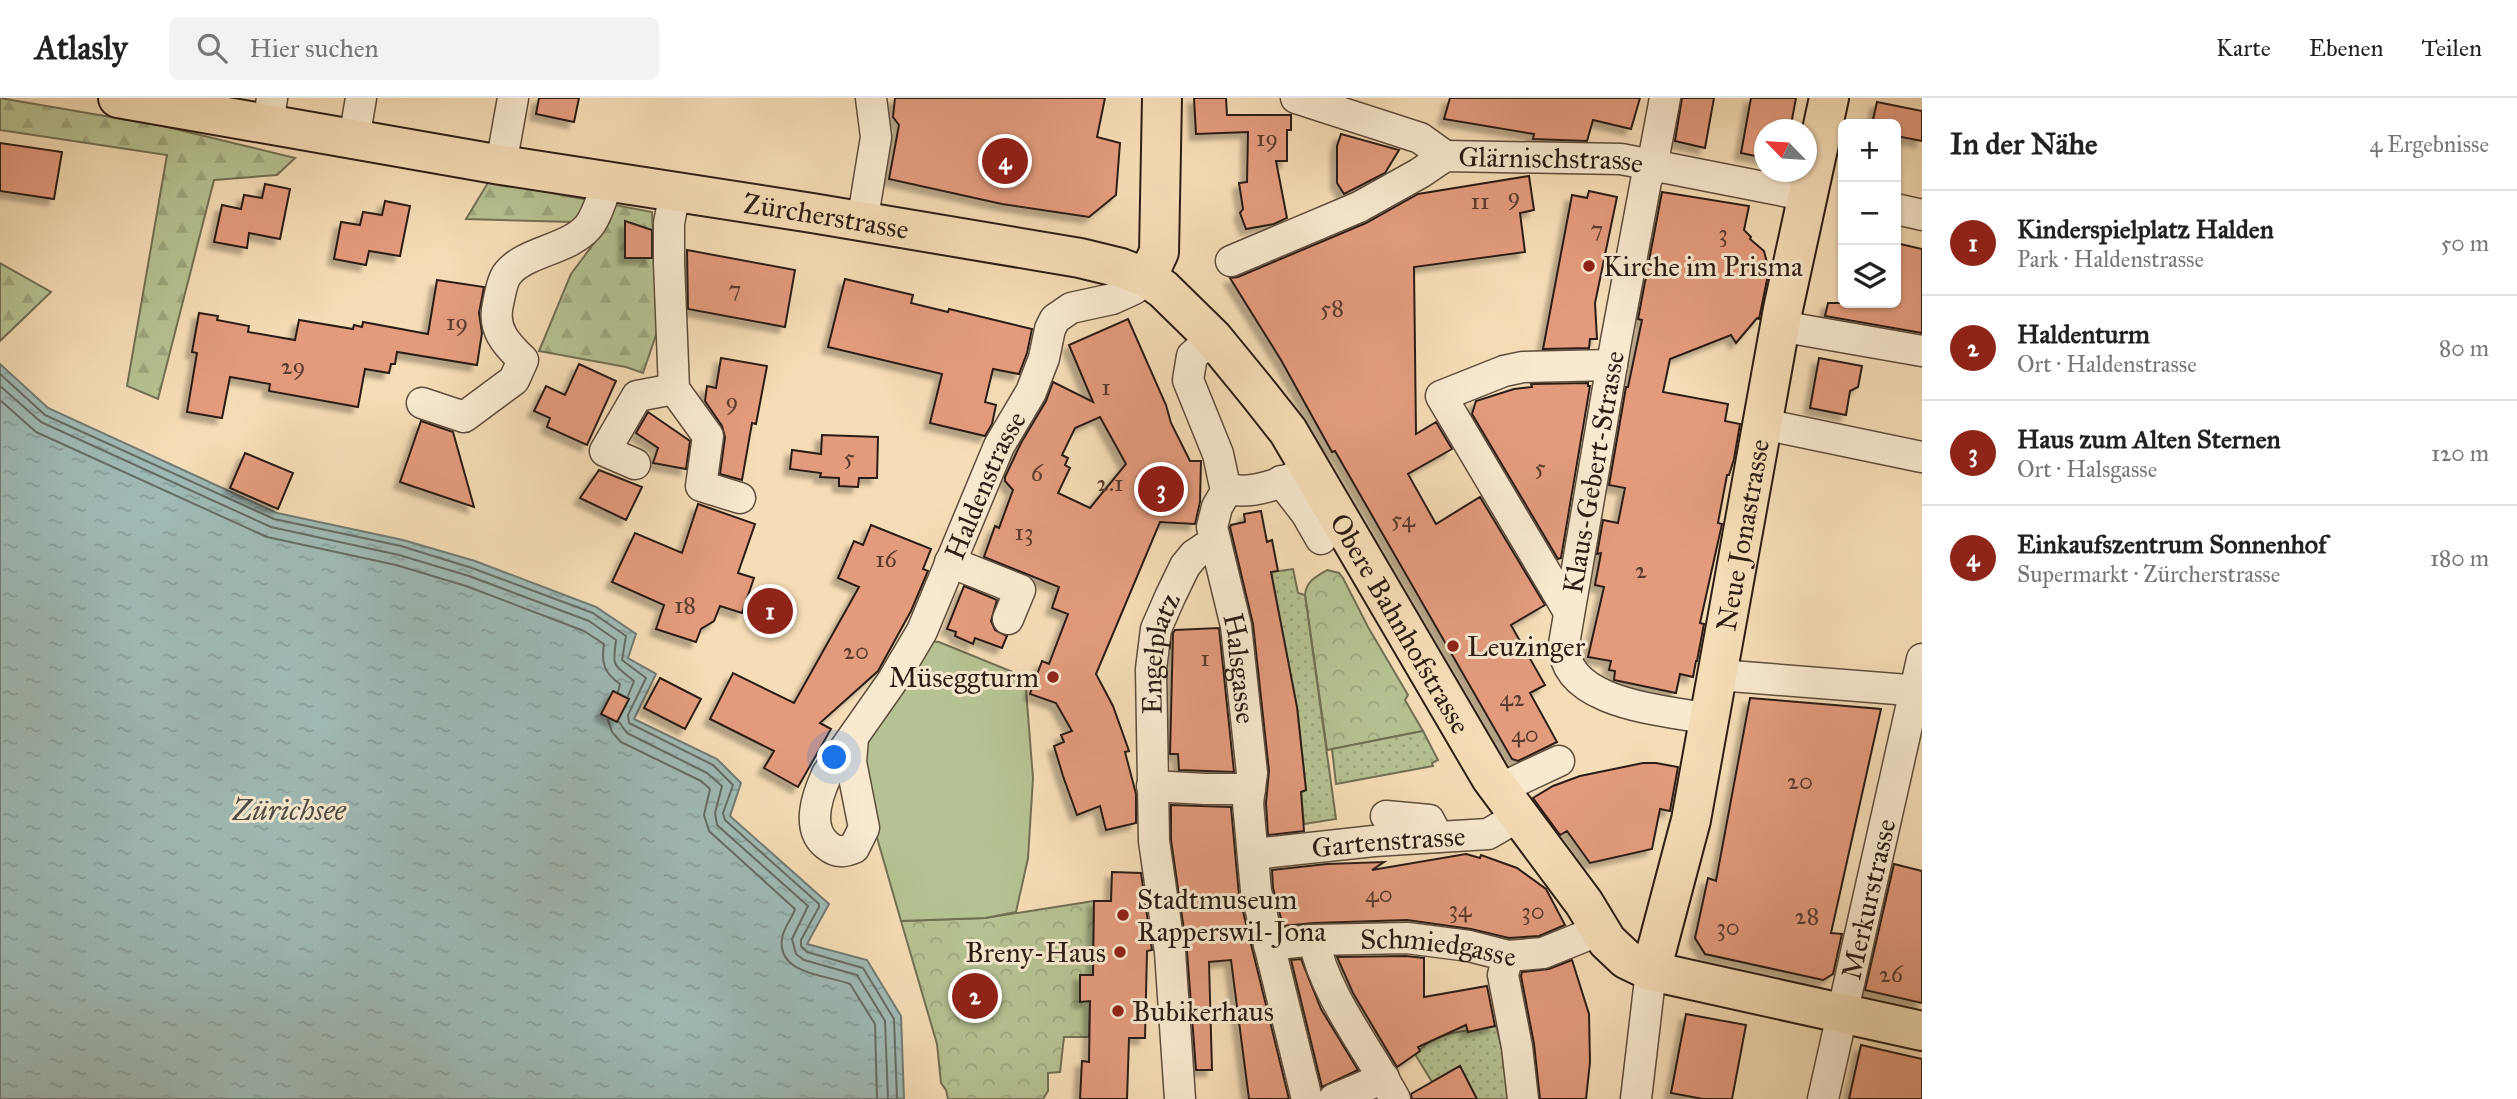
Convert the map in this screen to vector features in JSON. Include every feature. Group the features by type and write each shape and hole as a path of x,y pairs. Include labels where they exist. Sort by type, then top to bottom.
{"main road":[{"name":"Zürcherstrasse","path":"117,98 270,111 354,139 608,183 812,213 1080,258 1121,268 1147,278"},
{"path":"1147,278 1159,252 1162,98"},
{"name":"Neue Jonastrasse","path":"1651,971 1691,820 1780,326 1829,98"},
{"name":"Obere Bahnhofstrasse","path":"1147,278 1176,300 1213,338 1288,431 1296,476 1509,802 1584,903 1608,941 1626,959 1651,971 1922,1031"}],"street":[{"path":"354,139 361,98"},
{"path":"501,165 513,98"},
{"path":"862,223 876,137 871,98"},
{"path":"1296,98 1410,134 1445,156"},
{"name":"Klaus-Gebert-Strasse","path":"1665,98 1652,167 1646,181 1612,365 1563,657 1580,681 1598,693 1614,699 1710,719"},
{"name":"Glärnischstrasse","path":"1231,261 1359,207 1445,156 1621,159 1809,196"},
{"path":"422,403 464,417 514,380 523,359 508,345 498,328 496,312 508,274 524,261 565,243 588,227 608,183"},
{"path":"675,193 669,223 674,389 708,436 701,486 740,498"},
{"path":"1901,210 1922,215"},
{"name":"Haldenstrasse","path":"853,738 893,680 922,631 999,446 1031,392 1055,319 1071,308 1112,299 1134,289 1147,278"},
{"path":"1780,326 1922,351"},
{"path":"1213,338 1192,356 1188,380 1211,436 1224,482 1228,488 1235,491 1254,489 1296,476 1306,513 1321,539"},
{"path":"1569,612 1441,396 1504,371 1523,367 1612,365"},
{"path":"635,464 605,451 610,440 637,396 674,389"},
{"path":"1763,424 1922,457"},
{"name":"Halsgasse","path":"1228,488 1217,507 1212,527 1236,626 1252,773 1248,803 1255,891 1307,1099"},
{"name":"Engelplatz","path":"1180,1099 1170,952 1154,841 1151,668 1156,629 1185,566 1194,555 1215,541"},
{"path":"950,562 1020,590 1008,619"},
{"name":"Merkurstrasse","path":"1823,1099 1918,691 1922,659"},
{"path":"1718,675 1918,691"},
{"name":"Gartenstrasse","path":"1254,853 1488,834 1509,802 1559,761"},
{"path":"1152,786 1250,789"},
{"path":"1386,816 1429,820 1438,837"},
{"name":"Schmiedgasse","path":"1269,945 1314,940 1407,938 1469,946 1508,956 1543,953 1600,930"},
{"path":"1314,940 1328,984 1390,1088 1334,1099"},
{"path":"1508,956 1503,975 1517,1047 1523,1099"},
{"path":"1636,1099 1651,971"}],"green space":[{"path":"0,98 163,126 295,158 277,175 214,180 158,399 127,386 167,155 0,130"},
{"path":"489,181 652,212 657,332 643,373 626,367 539,351 571,274 609,223 466,219"},
{"path":"0,263 51,292 0,341"},
{"path":"1293,569 1298,593 1305,595 1336,819 1304,824 1301,792 1306,790 1298,715 1271,572"},
{"path":"1327,570 1339,573 1343,578 1408,695 1405,700 1423,731 1327,750 1305,595 1315,577"},
{"path":"931,641 1025,677 1033,778 1028,858 1016,912 985,918 901,921 865,796 864,757 871,733"},
{"path":"1423,731 1438,760 1432,763 1433,766 1336,784 1332,749"},
{"path":"1094,901 1093,975 1080,975 1080,998 1090,1001 1089,1037 1064,1037 1060,1072 1048,1073 1048,1091 1043,1099 948,1099 941,1083 937,1044 901,921 985,918"},
{"path":"1496,1026 1504,1057 1508,1099 1470,1099 1470,1086 1460,1066 1432,1082 1415,1054 1428,1043 1444,1036"}],"water":[{"name":"Zürichsee","path":"0,364 48,408 277,513 403,540 475,561 596,607 636,634 628,658 656,674 634,719 717,759 741,783 730,816 829,904 807,944 867,960 901,1016 904,1099 0,1099"}],"building":[{"path":"539,98 579,98 574,122 536,114"},
{"path":"895,98 1105,98 1097,137 1120,143 1116,195 1089,217 1002,204 889,179 899,125 893,117"},
{"path":"1194,98 1226,98 1227,115 1291,115 1291,130 1287,130 1287,161 1276,161 1287,218 1274,224 1246,229 1240,213 1243,209 1239,183 1247,182 1248,132 1196,134"},
{"path":"1450,98 1640,98 1631,129 1593,120 1587,141 1533,139 1534,134 1444,119"},
{"path":"1682,98 1714,98 1705,148 1675,141"},
{"path":"1751,98 1796,98 1792,119 1754,119 1754,156 1741,153"},
{"path":"1877,102 1922,111 1922,141 1901,137 1901,119 1873,119"},
{"path":"1341,134 1399,150 1385,173 1344,194 1337,183 1337,146"},
{"path":"0,143 62,152 54,199 0,191"},
{"path":"1529,176 1534,210 1520,213 1525,252 1414,267 1416,434 1436,422 1452,449 1408,474 1436,524 1480,497 1545,605 1511,625 1545,685 1530,693 1557,742 1518,761 1512,759 1335,451 1332,452 1281,360 1230,278 1366,223 1418,194"},
{"path":"265,184 290,189 280,239 249,233 247,248 214,242 222,205 241,209 244,195 262,198"},
{"path":"1589,191 1617,197 1595,303 1597,339 1590,339 1589,348 1543,349 1572,195 1587,198"},
{"path":"1662,192 1749,206 1744,230 1764,251 1769,270 1759,319 1757,318 1736,343 1731,335 1670,359 1663,392 1728,404 1725,421 1740,424 1718,523 1722,524 1700,623 1704,624 1697,661 1693,677 1680,674 1676,693 1614,680 1615,671 1609,670 1611,661 1588,657 1604,587 1595,585 1603,520 1618,523 1625,488 1609,485 1626,387 1642,320 1638,319"},
{"path":"385,201 410,206 400,256 369,251 366,265 334,259 341,222 360,225 363,212 382,215"},
{"path":"625,221 652,230 652,258 625,258"},
{"path":"1901,244 1922,249 1922,333 1825,316 1828,303 1838,303 1838,308 1901,308"},
{"path":"687,250 795,270 785,327 688,309"},
{"path":"845,279 913,295 911,303 948,312 949,309 1032,329 1019,374 993,369 985,402 996,405 992,424 985,436 930,423 942,374 828,347"},
{"path":"437,280 484,287 479,313 482,333 477,365 397,352 395,364 391,364 389,373 365,369 358,407 269,391 270,384 230,377 222,418 187,412 197,353 192,352 199,313 218,316 217,320 249,326 248,332 295,340 299,320 353,329 354,325 362,327 363,322 428,334"},
{"path":"1128,319 1166,405 1171,423 1190,461 1201,461 1200,502 1195,524 1160,522 1096,674 1113,706 1129,751 1125,752 1136,794 1136,823 1106,830 1100,806 1077,815 1063,776 1054,746 1064,742 1061,735 1072,731 1056,703 1030,694 1042,661 1049,664 1068,614 1052,608 1059,587 984,557 995,526 999,528 1013,490 1005,477 1046,401 1053,382 1093,402 1069,345","holes":["1100,417 1126,464 1090,508 1058,493 1070,468 1065,465 1068,458 1062,455 1075,428"]},
{"path":"721,358 767,366 756,424 752,423 742,480 720,474 725,437 722,426 705,401 707,386 716,388"},
{"path":"1819,358 1862,366 1858,387 1850,391 1846,415 1810,408"},
{"path":"579,364 616,381 587,445 547,427 550,418 534,411 546,386 565,395"},
{"path":"1588,383 1590,386 1561,558 1558,559 1472,414 1476,401 1514,389 1532,387 1531,384"},
{"path":"648,412 690,441 686,469 653,463 658,448 636,433"},
{"path":"421,421 453,432 474,507 400,482"},
{"path":"822,435 878,437 877,478 859,478 858,487 839,486 839,478 820,477 821,473 790,469 792,450 821,454"},
{"path":"245,453 293,473 278,509 230,488"},
{"path":"599,470 642,487 626,520 580,498"},
{"path":"698,504 755,524 738,573 754,578 742,613 720,606 714,621 701,629 696,642 656,629 664,605 612,582 635,533 682,553"},
{"path":"1261,511 1267,542 1272,540 1278,571 1271,572 1297,707 1306,790 1301,792 1304,831 1268,835 1266,803 1269,771 1253,624 1230,527 1245,522 1244,514"},
{"path":"871,525 931,549 923,569 928,571 911,611 878,671 820,723 831,729 798,787 764,768 774,751 710,719 733,673 794,703 859,587 838,578 854,541 863,545"},
{"path":"964,586 997,600 991,621 995,630 1007,636 1002,648 975,638 973,644 947,629"},
{"path":"1219,628 1234,772 1179,770 1178,754 1170,754 1173,633 1175,630"},
{"path":"660,678 701,699 685,729 644,708"},
{"path":"613,691 629,699 617,722 601,714"},
{"path":"1750,698 1881,709 1831,933 1842,934 1833,974 1823,980 1705,954 1695,938 1708,878 1716,881"},
{"path":"1643,763 1678,767 1670,811 1660,809 1652,849 1590,863 1567,831 1560,835 1533,798 1553,786 1580,776"},
{"path":"1171,805 1231,807 1239,895 1289,1099 1249,1099 1231,960 1209,962 1212,1070 1196,1070 1187,951 1171,840"},
{"path":"1466,854 1480,858 1481,855 1517,868 1546,889 1565,925 1539,936 1509,938 1471,929 1407,920 1283,926 1273,888 1272,870 1384,862 1372,870"},
{"path":"1894,864 1922,871 1922,1003 1865,990"},
{"path":"1112,872 1141,873 1152,950 1147,951 1145,1038 1129,1038 1127,1099 1080,1099 1082,1061 1089,1062 1090,1001 1080,1002 1080,975 1093,975 1094,901 1111,901"},
{"path":"1337,957 1424,958 1424,997 1487,986 1495,1026 1468,1032 1466,1025 1418,1047 1420,1051 1397,1067 1353,993"},
{"path":"1301,959 1321,1009 1358,1070 1322,1087 1291,960"},
{"path":"1572,960 1589,1014 1590,1062 1586,1099 1540,1099 1534,1044 1521,976 1522,972 1549,969"},
{"path":"1686,1014 1746,1025 1732,1099 1703,1099 1671,1093"},
{"path":"1861,1045 1922,1059 1922,1099 1849,1099"},
{"path":"1460,1066 1477,1099 1412,1099 1411,1094"}],"place":[{"name":"Einkaufszentrum Sonnenhof","path":"1005,161"},
{"name":"Kirche im Prisma","path":"1589,266"},
{"name":"Haus zum Alten Sternen","path":"1161,489"},
{"name":"Kinderspielplatz Halden","path":"770,611"},
{"name":"Leuzinger","path":"1453,646"},
{"name":"Müseggturm","path":"1053,677"},
{"name":"Stadtmuseum Rapperswil-Jona","path":"1123,915"},
{"name":"Breny-Haus","path":"1120,952"},
{"name":"Haldenturm","path":"975,996"},
{"name":"Bubikerhaus","path":"1118,1011"}]}
